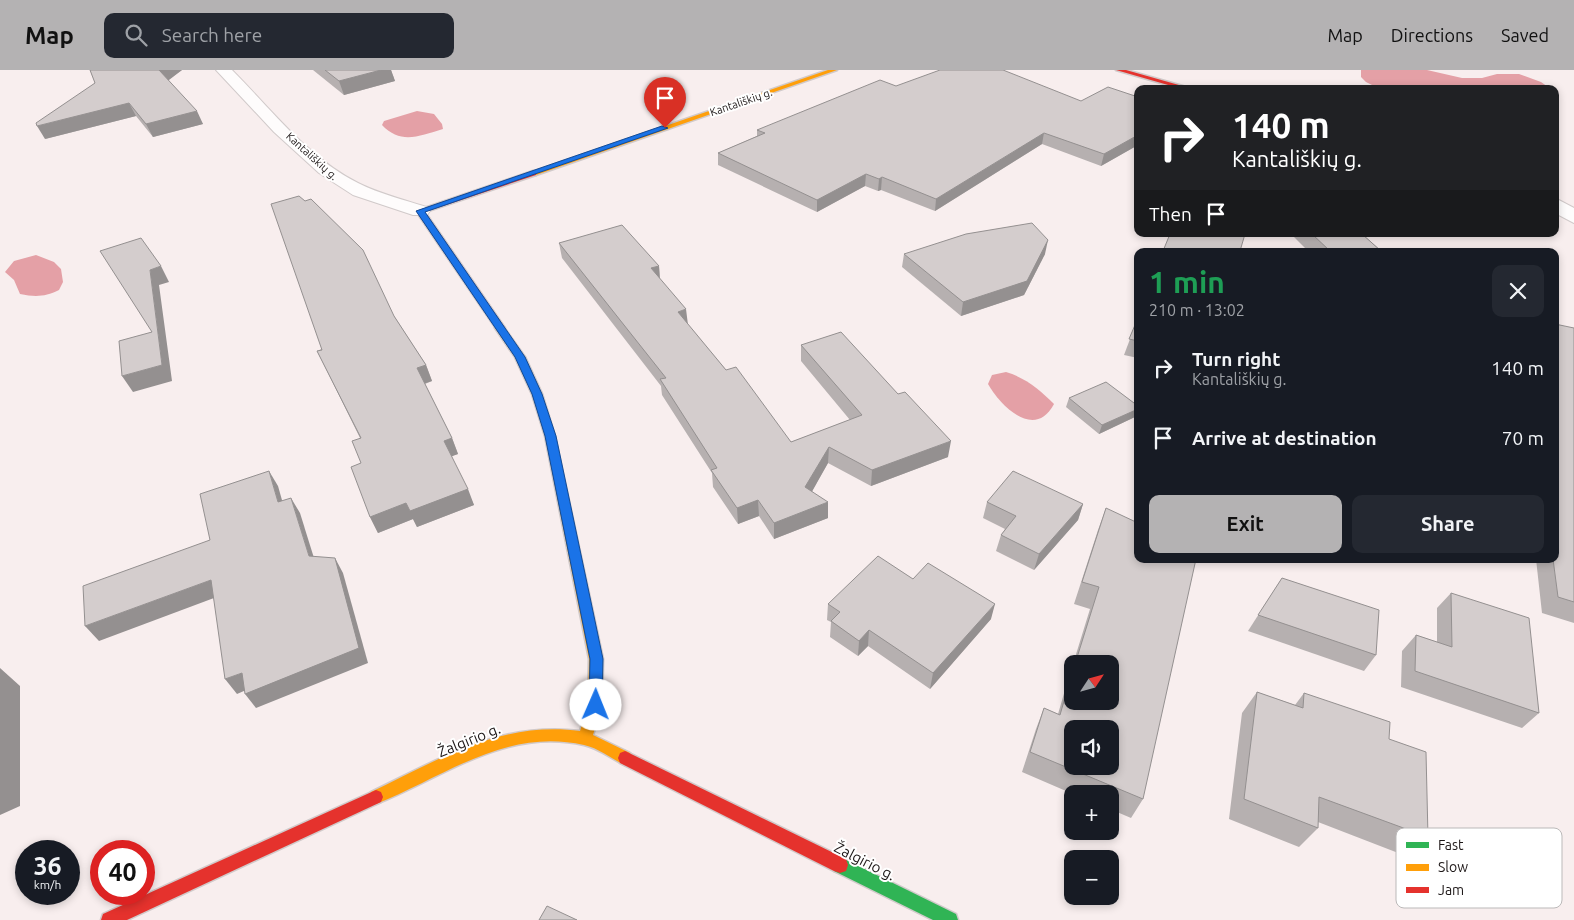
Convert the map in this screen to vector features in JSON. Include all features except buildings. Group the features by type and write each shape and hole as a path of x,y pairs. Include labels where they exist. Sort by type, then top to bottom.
{"street":[{"name":"Kantališkių g.","path":"224,70 302,148 340,181 355,189 420,211 834,70"},
{"path":"1119,70 1175,85"},
{"path":"1559,207 1574,217"},
{"path":"420,211 520,357 537,394 550,436 596,659 596,705 585,738"},
{"name":"Žalgirio g.","path":"108,920 488,745 523,736 555,733 585,738 950,920"}],"shaded area":[{"path":"1361,70 1427,70 1462,78 1482,78 1497,74 1519,74 1545,85 1372,85 1361,77"},
{"path":"417,111 434,114 442,124 443,129 418,136 403,137 389,131 382,125 384,121"},
{"path":"36,255 54,262 61,269 63,282 59,290 49,294 35,296 20,294 14,280 5,272 14,261"},
{"path":"1006,372 1032,385 1054,404 1046,414 1038,419 1028,420 1010,410 1001,402 988,384 992,375"}],"traffic: fast":[{"path":"840,865 950,920"}],"traffic: slow":[{"path":"533,173 834,70"},
{"path":"500,328 520,357 537,394 550,436 596,659 595,705 585,738"},
{"path":"376,797 476,750 529,736 556,734 588,739 625,758"}],"traffic: jam":[{"path":"1119,70 1175,85"},
{"path":"500,328 420,211 533,173"},
{"path":"625,758 840,865"},
{"path":"109,920 376,797"}],"route":[{"path":"596,705 596,659 550,436 537,394 520,357 420,211 665,128"}]}
